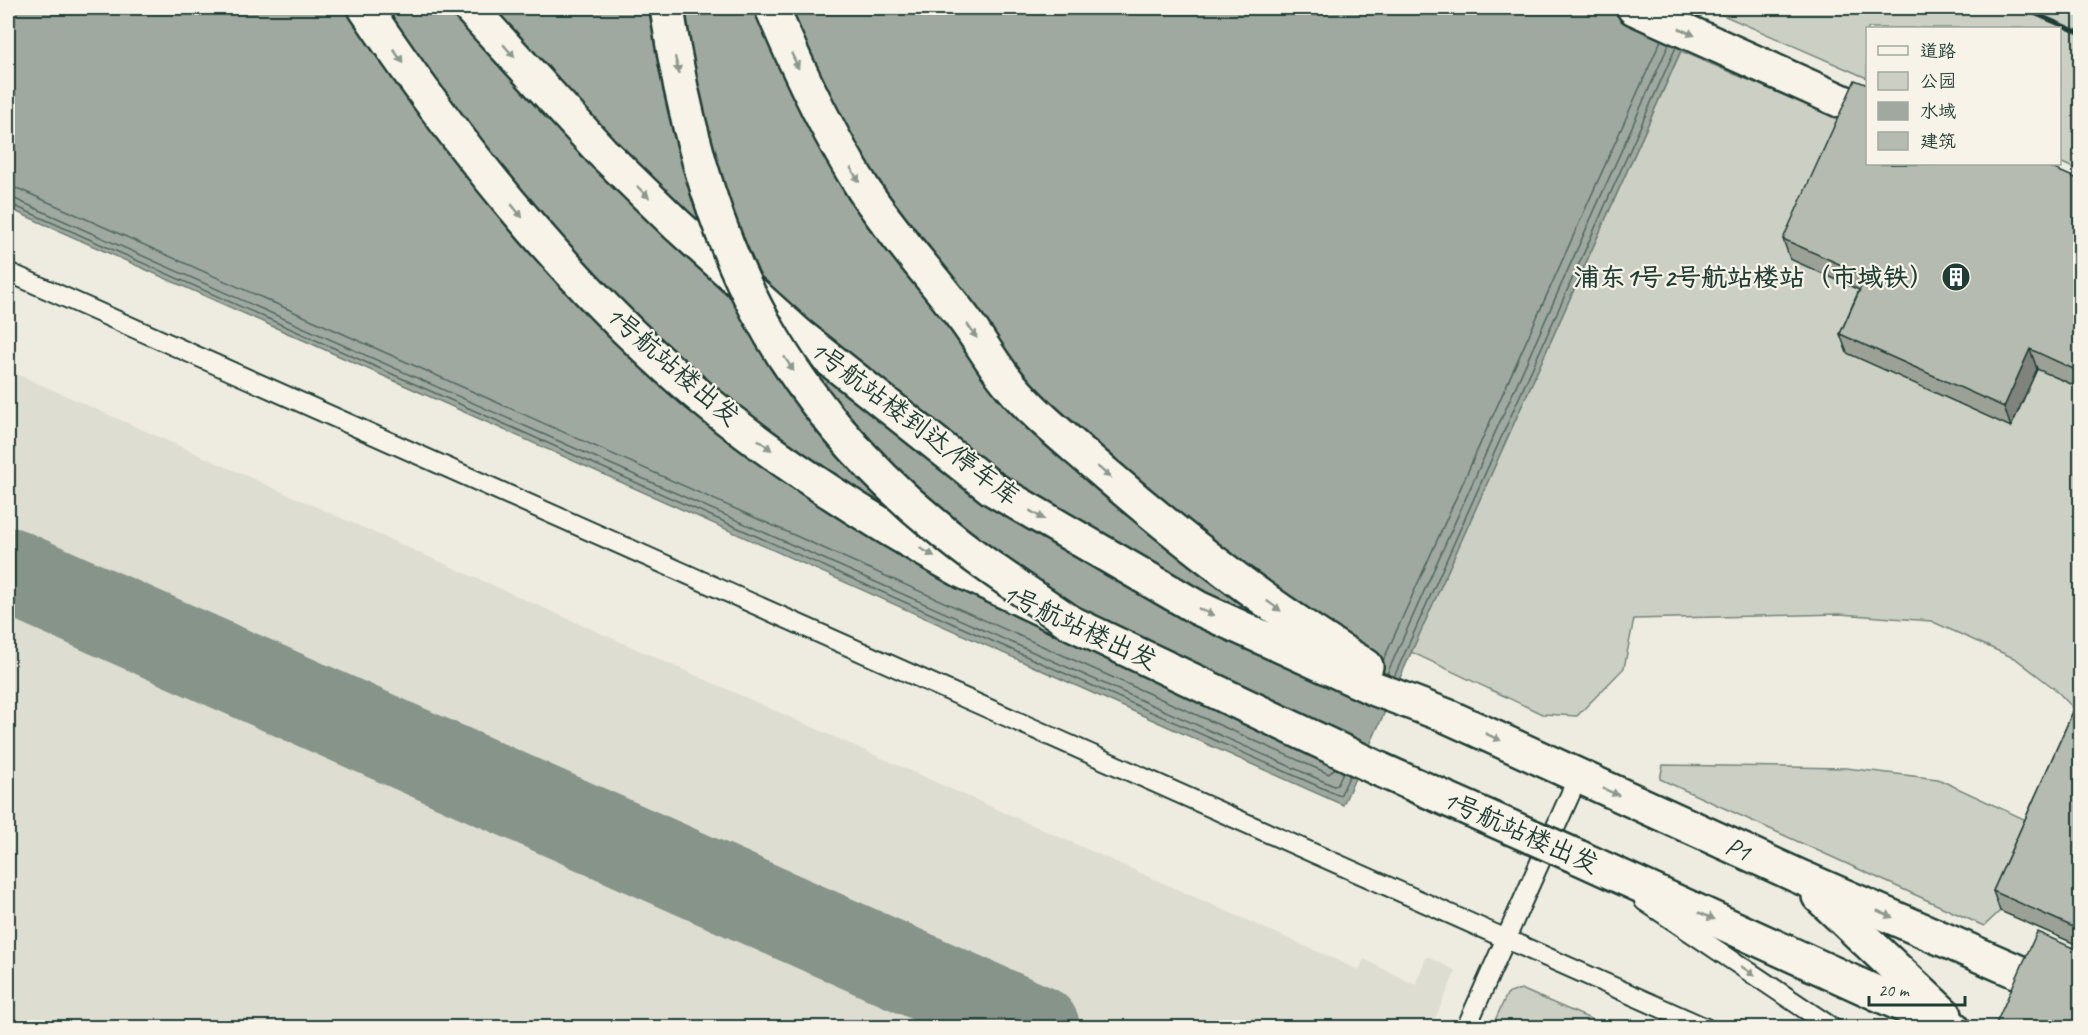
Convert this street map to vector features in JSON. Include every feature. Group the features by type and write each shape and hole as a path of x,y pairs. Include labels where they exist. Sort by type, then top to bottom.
{"main road":[{"name":"1号航站楼出发","path":"365,8 407,70 481,168 585,288 654,356 784,460 860,511 964,572 1381,770 1955,1028"},
{"name":"1号航站楼到达/停车库","path":"470,8 602,152 677,225 799,334 993,489 1198,608 1363,684 1447,716"},
{"path":"667,8 688,115 708,186 730,251 756,310 790,366 825,414 895,490 935,526 1071,622"},
{"path":"772,8 825,124 864,190 909,253 961,315 1011,386 1075,447 1198,552 1307,631 1447,716"},
{"path":"1634,8 1866,112"},
{"name":"P1","path":"1447,716 1798,876 2032,978"},
{"path":"1798,876 1955,1028"}],"lane":[{"path":"8,272 1505,939 1676,1021 1706,1028"},
{"path":"1466,1028 1578,777"},
{"path":"1578,857 1833,1028"}],"shaded area":[{"path":"8,370 1359,970 1364,959 1415,985 1427,956 1456,971 1431,1028 8,1027"}],"green space":[{"path":"1707,8 2080,8 2080,171 2061,162 2061,27 1866,27 1866,78"},
{"path":"1681,51 1866,131 1866,165 2080,272 2080,715 2055,689 2016,659 1931,621 1840,614 1634,619 1624,668 1577,716 1542,714 1411,652"},
{"path":"1663,765 1846,768 1938,779 2039,826 2000,911 1984,926 1660,779"},
{"path":"1521,989 1609,1027 1492,1027 1507,994"}],"water":[{"path":"8,8 1700,8 1343,805 8,208"}],"building":[{"name":"浦东1号2号航站楼站（市域铁）","path":"1855,80 1866,84 1866,165 2045,165 2080,180 2080,372 2030,349 2004,407 1840,334 1866,276 1783,239"},
{"path":"2080,696 2080,930 1993,891"},
{"path":"2037,932 2080,951 2080,1028 1994,1028"}],"taxiway":[{"path":"8,570 1037,1028"}],"railway":[{"path":"2022,8 2080,33"}],"place":[{"name":"浦东1号2号航站楼站（市域铁）","path":"1956,277"}]}
